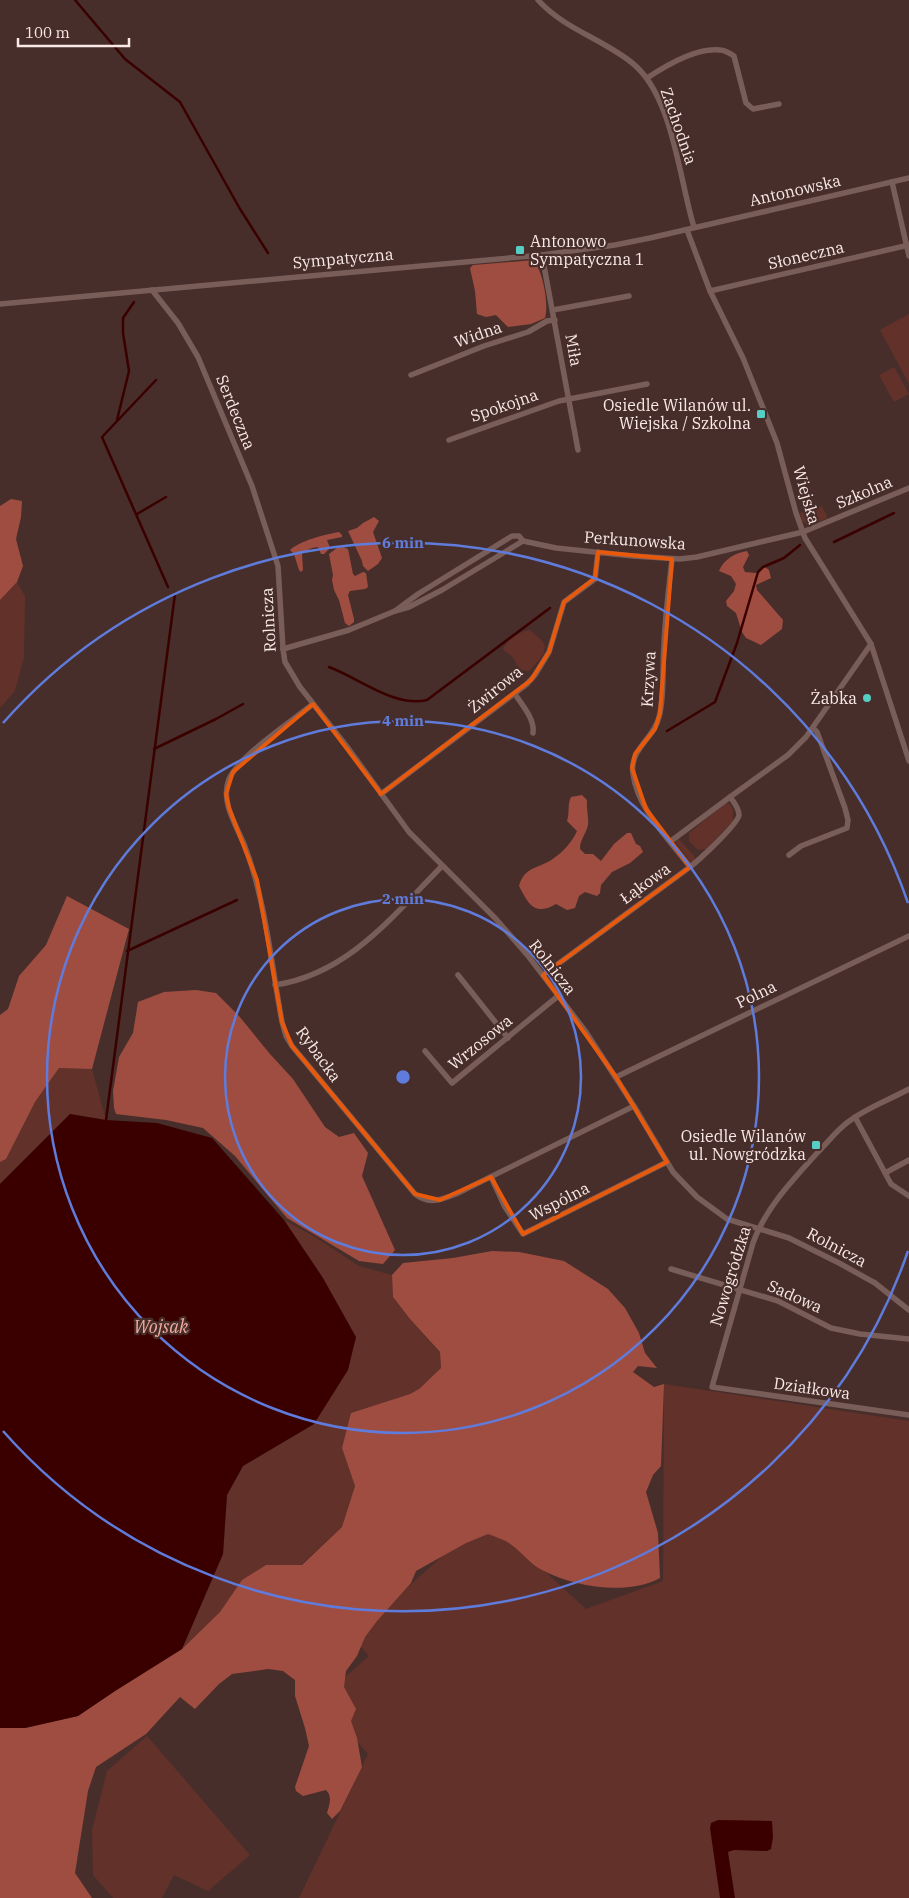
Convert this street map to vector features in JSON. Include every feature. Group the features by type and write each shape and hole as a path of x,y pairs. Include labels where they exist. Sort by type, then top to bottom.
{"street":[{"name":"Zachodnia","path":"538,0 557,16 629,60 647,78 663,109 669,128 694,227"},
{"path":"647,78 672,63 706,51 719,50 734,56 746,103 749,107 753,109 779,104"},
{"name":"Antonowska","path":"687,230 909,178"},
{"path":"892,182 909,256"},
{"name":"Sympatyczna","path":"0,304 542,255 615,245 687,230"},
{"name":"Wiejska","path":"687,230 710,292 742,358 777,443 803,532 871,644 909,761"},
{"name":"Słoneczna","path":"710,292 908,246"},
{"name":"Miła","path":"542,255 578,450"},
{"name":"Serdeczna","path":"152,290 178,323 198,357 252,486 276,556"},
{"path":"553,310 629,296"},
{"name":"Widna","path":"410,374 484,346 528,332 547,321 554,320"},
{"name":"Spokojna","path":"450,440 530,410 569,399 646,384"},
{"name":"Szkolna","path":"803,532 909,488"},
{"name":"Perkunowska","path":"395,611 413,597 505,539 515,535 519,536 523,541 556,548 672,558 697,558 803,532"},
{"name":"Perkunowska","path":"283,649 349,630 409,607 442,590 523,541"},
{"name":"Żwirowa","path":"381,794 531,680 549,652 564,602 594,579 598,552"},
{"name":"Rolnicza","path":"276,556 280,581 283,649 288,670 409,832 500,924 543,975 616,1077 667,1162 681,1181 708,1207 732,1221 789,1238 827,1256 875,1283 909,1310"},
{"name":"Krzywa","path":"672,558 660,713 654,730 635,754 632,768 642,802 690,867"},
{"name":"Łąkowa","path":"671,841 788,755 813,728 871,644"},
{"path":"515,694 532,721 533,733"},
{"name":"Rybacka","path":"313,704 242,761 228,782 226,794 229,808 257,880 286,1036 343,1110 415,1194 420,1199 431,1201 440,1200 491,1177 634,1106"},
{"path":"789,855 801,846 847,828 848,823 845,808 820,740 813,728"},
{"name":"Łąkowa","path":"543,975 690,867 709,850 737,820 738,810 730,797"},
{"path":"275,984 302,980 335,964 366,942 442,866"},
{"name":"Polna","path":"616,1077 909,936"},
{"path":"458,975 508,1038"},
{"name":"Wrzosowa","path":"425,1051 452,1083 558,996"},
{"name":"Nowogródzka","path":"712,1388 758,1229 768,1212 798,1174 843,1126 855,1117 909,1089"},
{"path":"855,1117 894,1187 909,1196"},
{"path":"885,1173 909,1160"},
{"name":"Wspólna","path":"491,1177 506,1207 523,1234 667,1162"},
{"name":"Sadowa","path":"672,1268 778,1301 831,1328 867,1335 909,1339"},
{"name":"Działkowa","path":"712,1388 909,1415"}],"highlighted area":[{"path":"598,552 672,559 660,713 655,729 635,754 632,768 646,809 690,867 543,975 616,1077 667,1162 523,1234 491,1177 440,1200 415,1194 292,1046 282,1022 257,880 229,808 226,794 233,772 313,704 381,794 531,680 549,652 564,602 595,578"}],"shaded area":[{"path":"534,260 540,272 544,288 545,318 531,324 508,327 496,315 486,317 477,314 470,268 473,265"},
{"path":"909,314 909,384 880,330"},
{"path":"894,367 909,394 894,402 879,375"},
{"path":"11,499 22,501 21,517 16,539 23,566 17,582 0,600 0,506"},
{"path":"822,506 827,516 826,519 807,525 802,521 800,513"},
{"path":"374,517 379,521 373,532 382,558 378,564 368,571 363,566 348,531 357,528"},
{"path":"339,532 342,537 327,540 330,548 324,554 321,554 318,547 302,553 303,570 301,572 299,570 294,554 290,550 306,541"},
{"path":"343,547 348,549 353,574 355,576 363,572 366,573 368,587 350,591 348,595 354,619 354,622 349,626 345,623 339,600 334,590 329,554 337,548"},
{"path":"747,551 749,555 743,567 745,572 756,573 765,567 769,570 771,578 756,585 757,590 783,620 782,629 761,645 746,638 736,613 727,606 726,601 734,591 736,584 731,576 719,571 730,557"},
{"path":"17,582 25,596 24,657 15,691 0,708 0,600"},
{"path":"530,630 545,646 540,658 529,671 525,671 520,669 512,657 503,649 515,636"},
{"path":"582,795 587,800 588,819 588,825 580,845 580,849 585,854 593,854 601,861 614,844 627,833 631,833 636,844 640,846 643,852 630,863 612,872 601,885 600,893 597,896 585,892 579,896 575,908 567,910 556,904 548,908 537,908 529,903 519,886 525,874 557,856 575,835 577,831 567,821 570,800 571,797"},
{"path":"729,803 733,810 733,821 706,849 698,850 689,841 689,833 725,804"},
{"path":"678,838 694,856 695,859 692,862 676,843"},
{"path":"67,896 129,929 92,1069 59,1068 35,1102 6,1159 0,1162 0,1015 8,1009 19,976 46,945"},
{"path":"196,990 216,993 239,1016 293,1079 325,1127 339,1137 354,1133 368,1153 362,1176 395,1250 383,1264 359,1261 287,1218 235,1156 203,1128 166,1120 116,1114 113,1091 119,1057 133,1033 138,1002 164,992"},
{"path":"59,1068 92,1069 106,1120 70,1114 0,1184 0,1162 6,1159 35,1102"},
{"path":"284,1220 315,1237 359,1266 392,1275 393,1297 440,1353 441,1368 419,1389 410,1394 352,1413 342,1448 355,1486 342,1527 301,1565 266,1565 243,1580 220,1612 182,1649 223,1554 227,1495 243,1466 314,1424 323,1278"},
{"path":"492,1251 519,1252 564,1261 608,1289 625,1308 639,1333 645,1353 657,1368 638,1366 633,1372 654,1387 664,1384 661,1466 653,1475 646,1492 658,1533 660,1578 647,1584 632,1587 617,1588 585,1585 542,1570 509,1543 488,1534 466,1543 416,1571 411,1583 365,1637 357,1656 346,1671 344,1687 356,1709 351,1721 357,1738 362,1767 340,1811 332,1819 327,1813 330,1798 326,1790 303,1796 296,1791 295,1787 309,1746 295,1696 295,1680 283,1671 268,1669 232,1674 219,1684 195,1709 180,1697 146,1734 96,1767 88,1791 75,1873 92,1898 0,1898 0,1728 25,1728 78,1716 182,1649 220,1612 242,1580 266,1565 302,1565 342,1527 355,1486 342,1448 351,1413 410,1394 419,1389 441,1368 440,1352 393,1297 392,1275 403,1263 453,1258"},
{"path":"664,1384 909,1421 909,1898 299,1898 368,1754 320,1699 369,1656 352,1637 486,1517 586,1609 663,1581"},
{"path":"147,1736 250,1855 208,1891 174,1875 162,1898 113,1898 93,1875 92,1830 107,1771"}],"water":[{"name":"Wojsak","path":"70,1114 106,1120 157,1123 212,1138 284,1220 323,1278 356,1337 348,1370 314,1424 243,1466 227,1495 223,1554 182,1649 78,1716 25,1728 0,1728 0,1184"},
{"path":"718,1820 772,1821 773,1837 771,1849 767,1851 734,1850 728,1852 735,1898 720,1898 710,1828 711,1823"}],"waterway":[{"path":"75,0 125,59 180,102 240,209 268,253"},
{"path":"117,420 129,371 123,333 123,318 134,302"},
{"path":"156,380 102,437 168,587"},
{"path":"137,514 166,497"},
{"path":"834,542 894,513"},
{"path":"667,731 715,702 737,643 758,572 763,567 784,558 800,545"},
{"path":"106,1120 175,594"},
{"path":"329,667 390,696 402,700 427,700 550,608"},
{"path":"154,749 243,704"},
{"path":"127,951 237,900"}],"place":[{"name":"Antonowo Sympatyczna 1","path":"520,250"},
{"name":"Osiedle Wilanów ul. Wiejska / Szkolna","path":"761,414"},
{"name":"Żabka","path":"867,698"},
{"name":"Osiedle Wilanów ul. Nowgródzka","path":"816,1145"}]}
